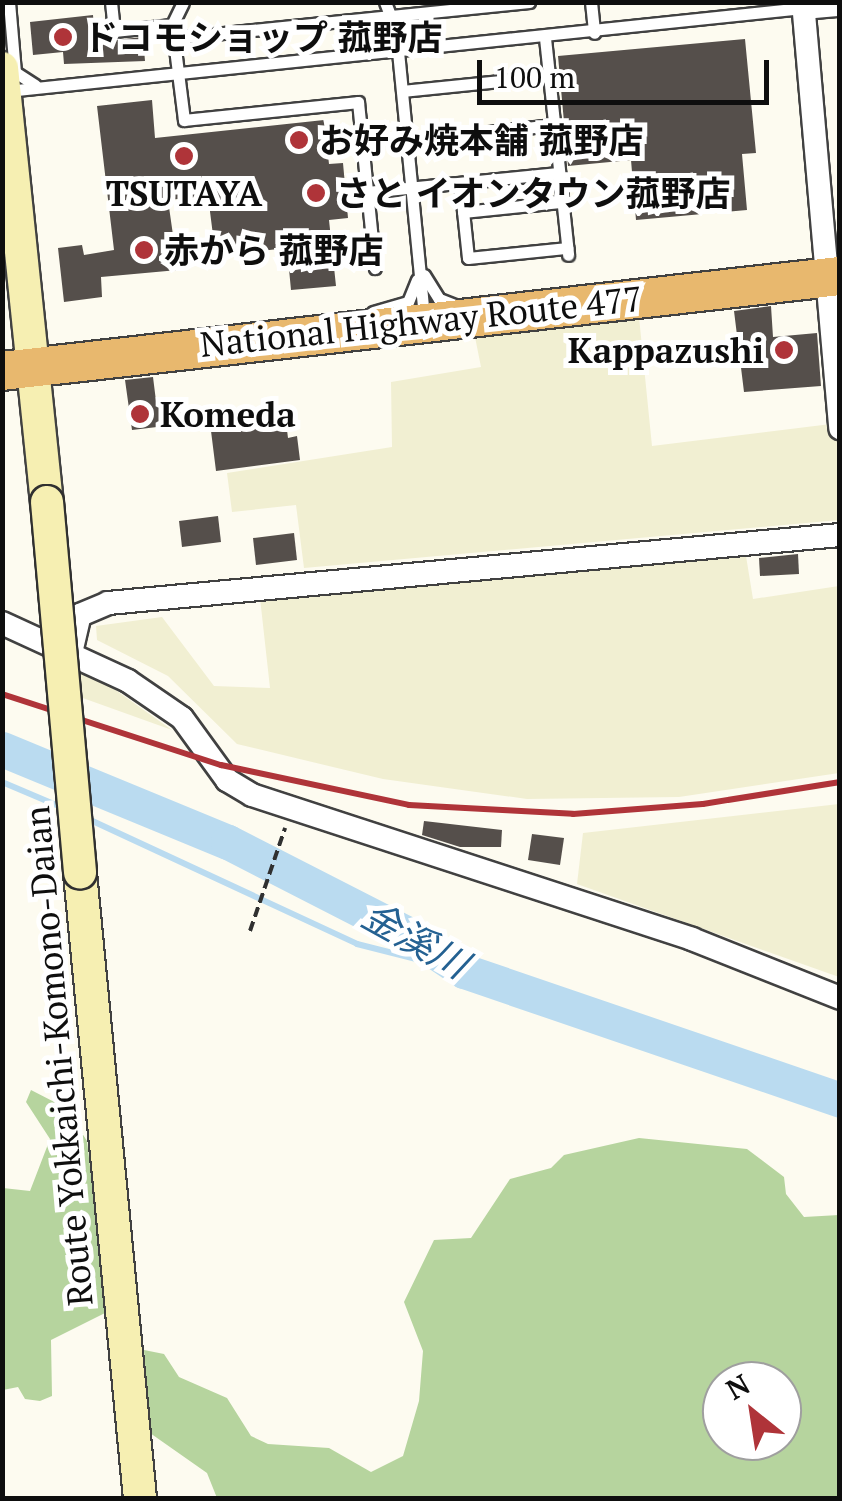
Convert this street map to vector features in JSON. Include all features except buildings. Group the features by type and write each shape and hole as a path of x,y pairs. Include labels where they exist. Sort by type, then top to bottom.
{"highway":[{"name":"National Highway Route 477","path":"19,368 302,332 831,277"}],"main road":[{"name":"Route Yokkaichi-Komono-Daian","path":"3,83 19,368 47,502 140,1498"}],"street":[{"path":"840,6 803,6 831,277 840,428"},
{"path":"72,654 80,615 108,603 840,534"},
{"path":"2,623 72,654 182,718 227,780 252,795 692,939 840,998"}],"lane":[{"path":"9,2 15,72 20,81 46,87"},
{"path":"111,2 114,31 173,32 393,18 530,2"},
{"path":"183,2 173,32 184,120 358,102 375,268"},
{"path":"385,2 393,18 398,55 424,319"},
{"path":"591,2 594,32"},
{"path":"3,83 46,87 398,55 803,6"},
{"path":"460,183 468,258 568,251 546,38"},
{"path":"402,91 549,76"},
{"path":"406,141 554,125"},
{"path":"368,192 558,173"},
{"path":"463,212 562,202"},
{"path":"418,257 439,300 511,310"},
{"path":"302,332 408,302 418,257"}],"path":[{"path":"250,930 282,836"}],"shaded area":[{"path":"639,317 652,446 839,423 839,520 304,568 296,505 232,512 227,473 392,447 391,382 481,367 475,337"},
{"path":"746,556 753,599 839,586 839,773 679,797 527,799 383,779 237,744 168,676 97,640 96,626 162,617 214,686 270,688 260,598"},
{"path":"76,666 117,691 172,730 80,697"},
{"path":"839,804 839,977 577,884 583,833"}],"green space":[{"path":"31,1090 66,1108 87,1141 107,1312 51,1340 52,1396 40,1401 25,1399 18,1387 3,1390 3,1188 30,1191 50,1139 26,1102"},
{"path":"639,1138 747,1149 784,1177 786,1194 804,1217 839,1215 839,1498 217,1498 207,1473 150,1433 144,1350 164,1354 179,1377 227,1398 251,1436 268,1444 329,1448 371,1472 403,1456 419,1401 423,1351 404,1302 434,1240 471,1238 510,1179 551,1168 564,1155"}],"waterway":[{"name":"金溪川","path":"2,749 228,842 412,936 464,971 840,1100"},
{"path":"2,782 61,807"},
{"path":"86,818 357,944 464,971"}],"railway":[{"path":"2,694 221,765 409,805 573,814 703,804 840,782"}],"place":[{"name":"ドコモショップ 菰野店","path":"63,37"},
{"name":"お好み焼本舗 菰野店","path":"299,140"},
{"name":"TSUTAYA","path":"184,156"},
{"name":"さと イオンタウン菰野店","path":"316,193"},
{"name":"赤から 菰野店","path":"144,250"},
{"name":"Kappazushi","path":"784,350"},
{"name":"Komeda","path":"140,414"}]}
